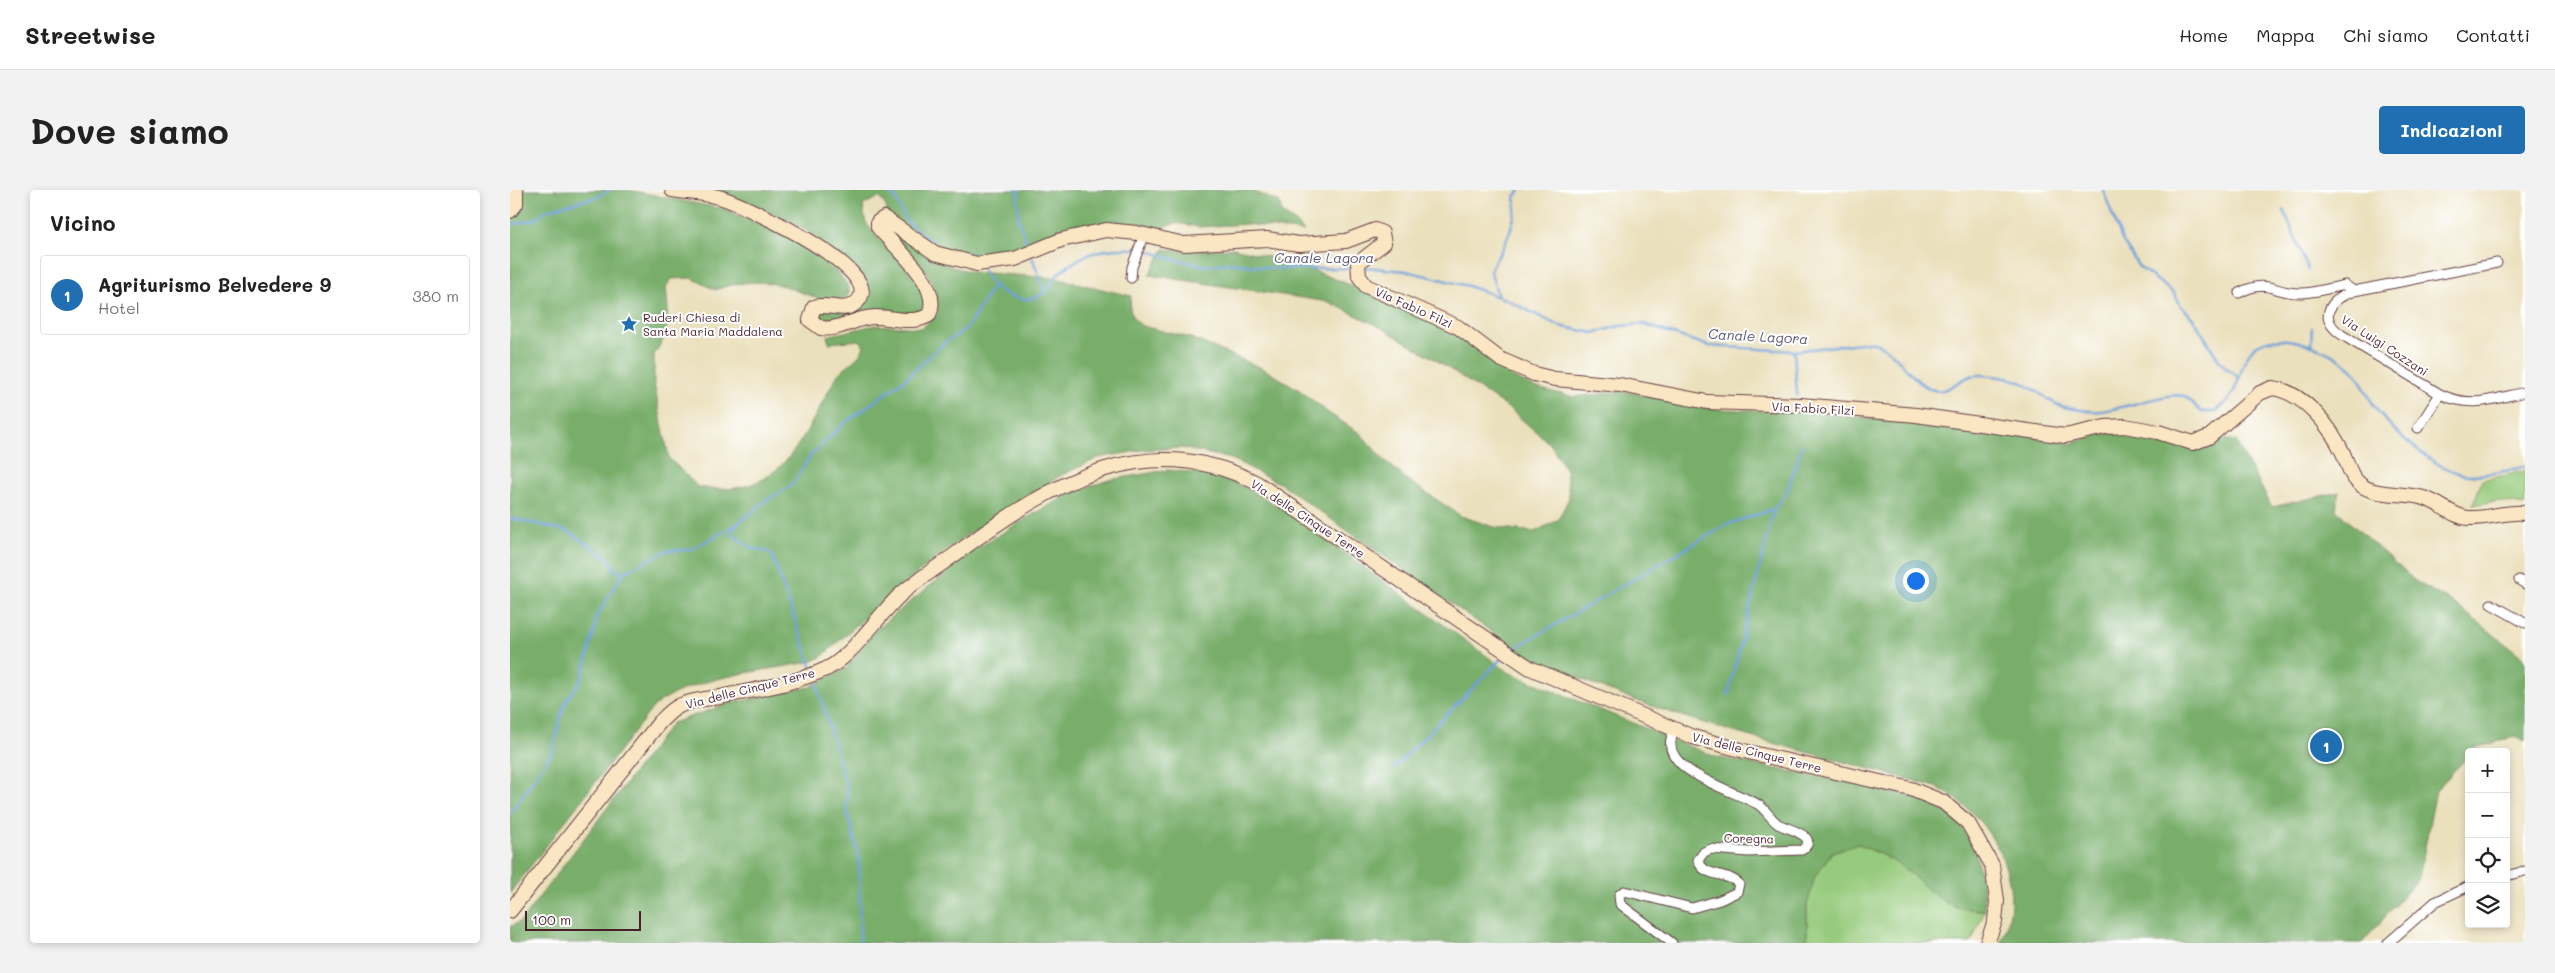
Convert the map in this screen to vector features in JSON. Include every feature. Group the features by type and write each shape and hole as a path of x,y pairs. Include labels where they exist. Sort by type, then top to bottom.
{"street":[{"path":"510,211 516,204 516,190"},
{"name":"Via Fabio Filzi","path":"672,190 717,197 788,227 828,253 852,274 861,284 863,293 860,298 847,308 814,307 810,320 821,328 835,328 874,317 916,320 929,315 932,304 926,285 919,272 878,228 878,223 882,219 886,219 934,253 977,264 1015,259 1060,240 1113,229 1143,240 1184,244 1267,239 1299,244 1346,241 1375,230 1382,233 1385,239 1383,245 1358,263 1362,282 1377,291 1458,327 1500,360 1534,374 1555,379 1620,385 1707,402 1801,405 1916,415 2065,436 2105,427 2125,426 2158,432 2193,443 2210,438 2260,393 2268,389 2278,389 2291,395 2322,420 2333,434 2352,477 2364,487 2427,498 2466,518 2481,518 2505,513 2525,513"},
{"path":"1131,278 1137,254 1143,240"},
{"name":"Via Luigi Cozzani","path":"2497,263 2354,291 2341,296 2332,304 2328,317 2334,330 2440,394 2465,403 2525,392"},
{"path":"2239,293 2250,287 2264,285 2302,294 2345,285 2354,291"},
{"path":"2418,428 2440,394"},
{"name":"Via delle Cinque Terre","path":"510,911 654,729 676,708 689,703 789,681 827,669 844,656 900,595 1001,520 1044,494 1092,472 1120,464 1149,460 1185,461 1217,467 1238,474 1279,497 1530,668 1675,730 1748,752 1911,789 1943,802 1968,823 1992,865 1997,901 1995,921 1987,943"},
{"path":"2491,604 2525,623"},
{"name":"Coregna","path":"1672,943 1620,904 1619,894 1624,891 1692,908 1720,900 1737,892 1739,884 1734,879 1708,872 1700,866 1698,860 1704,852 1711,849 1730,849 1748,852 1802,850 1807,844 1804,834 1777,823 1760,806 1731,791 1708,783 1688,770 1669,745 1669,740 1675,730"},
{"path":"2510,875 2525,871"},
{"path":"2388,943 2435,902 2465,888"}],"green space":[{"path":"522,190 629,190 724,209 794,239 839,274 849,287 849,294 842,299 825,300 772,283 747,283 715,290 692,278 671,279 666,287 668,308 666,335 654,355 654,384 669,458 698,487 727,489 751,484 770,474 786,460 800,442 837,376 856,359 864,346 860,340 829,343 827,336 875,325 922,328 938,314 935,290 931,281 920,264 896,239 897,236 945,265 972,272 1055,278 1131,296 1130,309 1133,318 1142,326 1191,338 1264,369 1298,389 1330,414 1361,434 1383,459 1406,479 1461,516 1494,527 1534,532 1558,520 1569,498 1566,470 1551,445 1510,409 1433,358 1382,328 1329,302 1149,275 1164,249 1191,251 1234,248 1297,264 1358,288 1456,333 1511,377 1537,388 1574,397 1622,391 1713,409 1809,412 2048,438 2069,444 2099,434 2129,433 2155,436 2192,449 2206,448 2218,438 2236,441 2272,507 2339,492 2336,510 2415,581 2452,602 2525,659 2525,741 2515,737 2475,748 2465,748 2465,759 2436,790 2419,878 2362,943 2000,943 2007,925 2011,906 2006,868 1988,833 1976,817 1959,801 1943,791 1936,787 1776,744 1669,712 1617,694 1566,673 1516,649 1281,484 1232,459 1183,448 1142,450 1098,458 1060,476 965,536 897,589 820,658 810,662 750,672 707,682 669,696 654,706 510,893 510,217 522,205"},
{"path":"711,190 1251,190 1279,202 1282,213 1296,222 1304,232 1246,224 1199,227 1177,223 1155,229 1113,221 1054,235 1018,250 980,258 935,247 887,214 886,206 879,197 863,205 866,222 906,267 922,292 924,304 920,314 830,324 817,321 817,311 865,300 868,293 866,281 816,237 791,221"},
{"path":"1167,470 1214,475 1249,489 1292,515 1510,673 1716,757 1900,793 1940,807 1955,819 1968,836 1976,853 1984,894 1985,910 1968,909 1945,902 1892,860 1858,844 1832,852 1815,876 1807,905 1807,943 510,943 510,927 521,921 672,723 731,703 810,687 847,668 875,630 976,549 1027,518 1075,491 1109,480"},
{"path":"2525,471 2525,505 2499,501 2473,505 2482,480"},
{"path":"1858,844 1892,860 1947,901 1970,909 1985,910 1971,943 1807,943 1807,905 1815,876 1832,852"}],"waterway":[{"path":"510,225 535,219 547,210 596,197 610,190"},
{"name":"Canale Lagora","path":"886,190 896,199 906,221 938,247"},
{"path":"1018,190 1018,218 1029,249"},
{"path":"1498,296 1490,270 1512,226 1515,197 1520,190"},
{"path":"2103,190 2122,240 2139,267 2174,293 2181,306 2193,318 2218,359 2227,369 2240,378"},
{"path":"2284,210 2308,270"},
{"name":"Canale Lagora","path":"982,267 986,275 999,290 1007,295 1026,299 1044,293 1058,274 1087,255 1112,249 1137,249"},
{"name":"Canale Lagora","path":"1142,249 1173,259 1207,266 1227,263 1281,269 1354,268"},
{"name":"Canale Lagora","path":"962,253 978,256 979,259"},
{"path":"1032,257 1045,292"},
{"name":"Canale Lagora","path":"1364,267 1406,271 1468,286 1505,299 1559,326 1593,333 1620,326 1643,324 1709,346 1794,351 1869,342 1887,350 1922,384 1937,391 1949,388 1973,375 2000,377 2021,382 2056,404 2072,409 2089,411 2112,409 2179,395 2186,397 2202,412 2214,412 2233,393 2245,361 2256,346 2266,341 2292,341 2319,349 2351,368 2375,407 2393,428 2418,450 2446,468 2460,473 2479,475 2525,466"},
{"path":"510,814 553,751 560,718 566,701 582,678 595,628 595,619 623,573 666,551 692,549 737,524 767,500 792,485 811,455 842,425 903,381 945,342 956,336 970,324 993,286"},
{"path":"2311,346 2312,328"},
{"path":"1794,351 1797,395"},
{"path":"1728,695 1774,509 1786,494 1802,446"},
{"path":"1512,650 1728,524 1774,509"},
{"path":"510,518 568,531 610,560 614,569 623,573"},
{"path":"736,526 731,533 738,539 752,548 772,555 813,671"},
{"path":"1394,768 1502,658"},
{"path":"815,678 847,788 847,811 859,859 860,943"}],"place":[{"name":"Ruderi Chiesa di Santa Maria Maddalena","path":"629,324"},
{"name":"Agriturismo Belvedere 9","path":"2326,746"}]}
